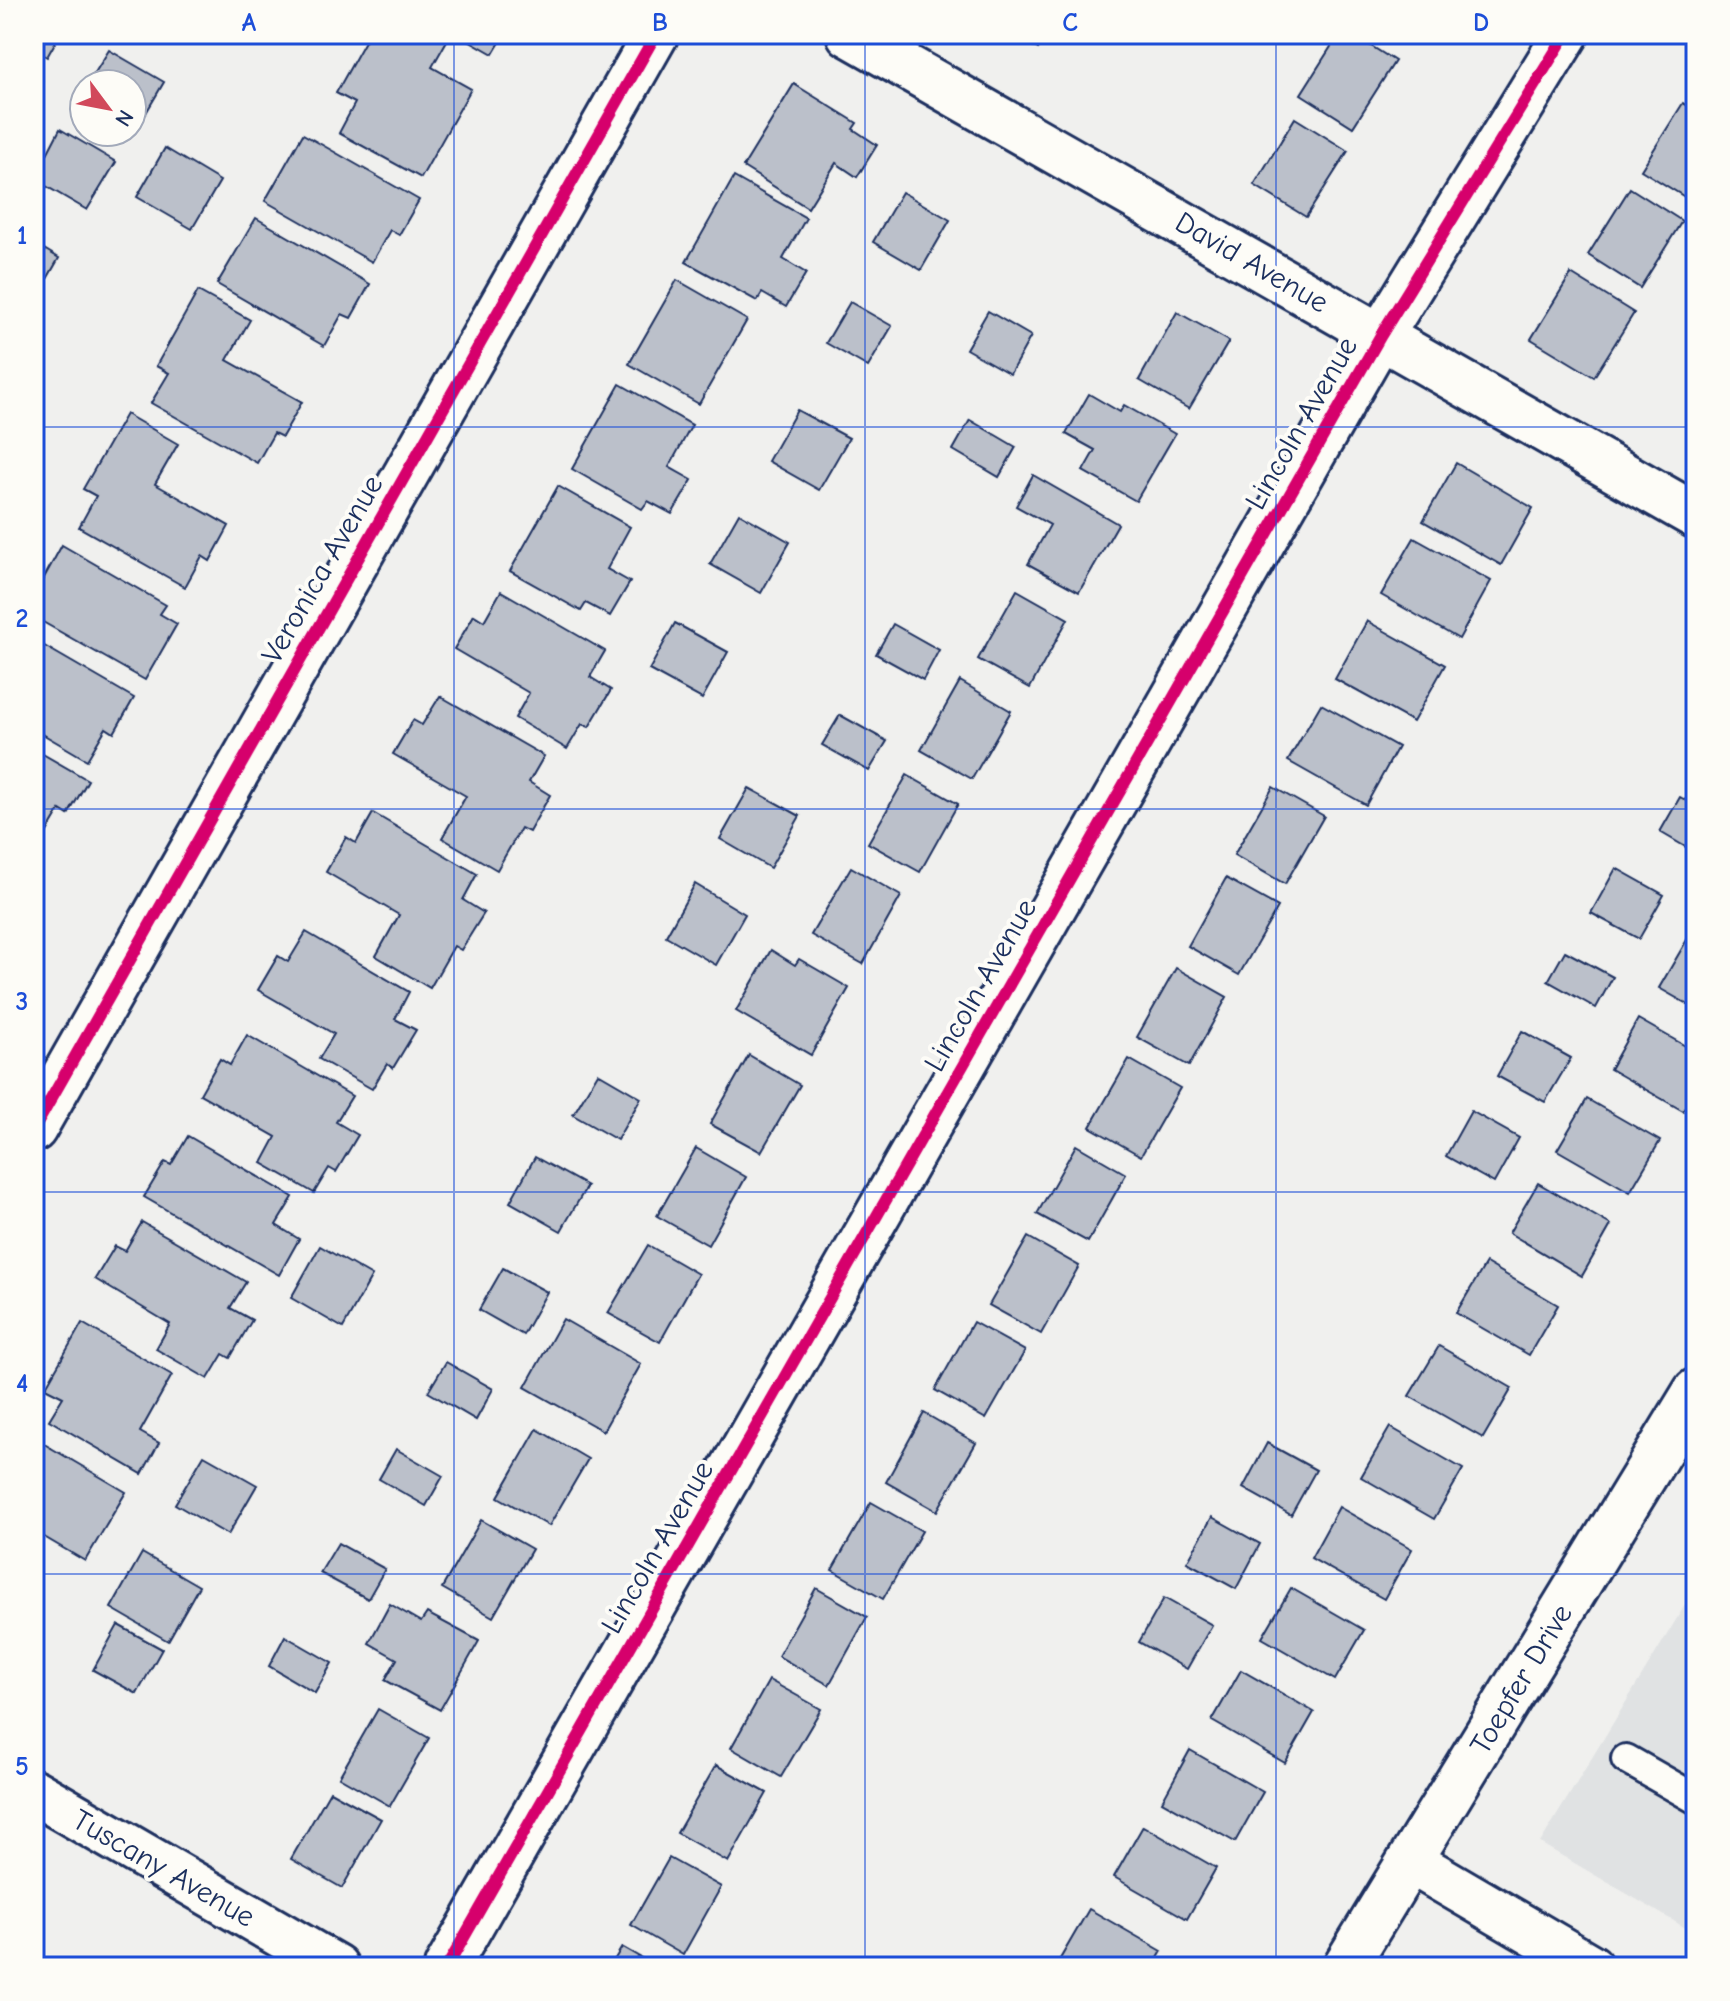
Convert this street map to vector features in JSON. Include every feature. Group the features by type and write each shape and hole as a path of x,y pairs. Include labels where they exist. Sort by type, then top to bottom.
{"street":[{"name":"Veronica Avenue","path":"34,1129 656,34"},
{"name":"David Avenue","path":"849,34 1696,516"},
{"name":"Lincoln Avenue","path":"447,1967 1381,335 1566,34"},
{"name":"Toepfer Drive","path":"1345,1967 1696,1391"},
{"name":"Tuscany Avenue","path":"34,1792 336,1967"},
{"path":"1410,1861 1591,1967"}],"lane":[{"path":"1626,1759 1696,1799"}],"shaded area":[{"path":"1696,1587 1696,1934 1540,1843"}],"building":[{"path":"34,34 60,34 47,57 34,50"},
{"path":"369,34 444,34 449,37 432,67 471,89 421,178 339,133 355,103 336,93"},
{"path":"458,34 505,34 493,54"},
{"path":"1013,34 1048,34 1038,49"},
{"path":"1339,34 1352,34 1395,61 1353,127 1301,94"},
{"path":"109,50 140,68 98,68"},
{"path":"148,73 164,82 148,109"},
{"path":"34,78 42,82 34,95"},
{"path":"794,84 857,123 853,129 877,145 857,177 836,163 808,208 743,167"},
{"path":"1683,103 1696,111 1693,202 1641,170"},
{"path":"1295,118 1348,151 1306,217 1254,185"},
{"path":"60,129 68,134 68,148 92,148 116,162 87,210 34,179"},
{"path":"303,134 419,200 399,235 390,230 372,262 265,201"},
{"path":"165,148 220,181 192,229 137,197"},
{"path":"734,177 806,218 783,259 806,273 786,307 762,293 757,301 686,262"},
{"path":"1630,188 1682,221 1640,288 1588,255"},
{"path":"902,192 950,220 921,270 873,242"},
{"path":"256,218 370,284 351,318 342,314 324,346 217,284"},
{"path":"34,243 59,258 39,293 34,291"},
{"path":"1571,274 1634,313 1594,377 1531,339"},
{"path":"677,280 747,320 699,404 629,364"},
{"path":"198,291 250,320 227,360 302,402 282,437 274,433 257,463 151,403 169,373 156,366"},
{"path":"850,302 892,326 868,367 826,343"},
{"path":"988,311 1031,336 1010,374 966,349"},
{"path":"1177,312 1229,341 1189,409 1139,380"},
{"path":"620,384 692,425 669,467 692,480 672,514 648,501 642,509 572,469"},
{"path":"1089,394 1120,412 1124,405 1175,434 1136,501 1083,471 1095,450 1066,434"},
{"path":"797,410 849,438 819,490 768,461"},
{"path":"126,414 178,444 155,484 229,526 210,561 202,556 185,587 79,527 96,496 83,489"},
{"path":"970,420 1016,447 999,477 953,450"},
{"path":"1456,463 1533,508 1501,565 1423,521"},
{"path":"1033,475 1118,524 1079,592 1028,564 1050,525 1016,506"},
{"path":"558,486 630,527 607,569 630,582 610,616 586,603 581,611 510,571"},
{"path":"739,513 790,542 761,593 710,564"},
{"path":"1414,538 1491,581 1459,639 1381,595"},
{"path":"62,545 166,605 160,614 177,624 145,680 34,617 34,596"},
{"path":"1017,590 1068,619 1030,688 978,659"},
{"path":"501,591 605,651 590,677 611,690 589,727 582,724 567,749 515,718 529,693 454,649 474,615 484,621"},
{"path":"1367,621 1445,665 1413,722 1335,679"},
{"path":"675,623 728,652 702,699 649,670"},
{"path":"893,624 939,650 923,680 876,654"},
{"path":"34,640 134,698 114,733 106,728 87,760 34,729"},
{"path":"960,681 1011,711 972,779 921,750"},
{"path":"440,696 544,756 529,782 550,795 529,832 521,828 497,870 442,838 466,796 393,754 413,720 422,725"},
{"path":"1321,704 1398,747 1366,805 1288,761"},
{"path":"840,715 887,741 869,771 822,745"},
{"path":"34,749 88,780 68,815 60,810 41,842 34,838"},
{"path":"907,775 958,804 920,872 868,843"},
{"path":"1273,787 1324,816 1285,884 1234,855"},
{"path":"749,788 800,816 770,868 720,839"},
{"path":"1680,797 1696,806 1696,853 1660,832"},
{"path":"373,813 477,874 463,900 484,913 461,950 454,946 430,988 376,956 399,915 326,872 346,837 356,843"},
{"path":"851,867 901,896 863,964 811,935"},
{"path":"1616,868 1664,895 1639,939 1591,913"},
{"path":"1226,878 1278,907 1239,975 1188,946"},
{"path":"695,884 745,914 716,965 666,936"},
{"path":"306,932 409,992 395,1019 416,1030 393,1068 387,1064 372,1089 319,1059 334,1034 258,990 278,956 288,962"},
{"path":"1688,938 1696,942 1696,1009 1659,988"},
{"path":"771,950 795,965 799,959 849,988 811,1055 736,1011"},
{"path":"1565,951 1613,977 1596,1008 1548,981"},
{"path":"1176,968 1227,997 1189,1066 1137,1037"},
{"path":"1638,1019 1696,1052 1696,1088 1683,1111 1610,1069"},
{"path":"1522,1031 1571,1058 1545,1102 1497,1076"},
{"path":"247,1035 352,1096 336,1122 358,1135 336,1172 329,1168 314,1193 262,1163 276,1137 200,1094 220,1059 230,1065"},
{"path":"749,1055 800,1085 761,1152 710,1124"},
{"path":"1129,1059 1180,1088 1141,1156 1090,1127"},
{"path":"598,1073 641,1098 617,1140 573,1115"},
{"path":"1587,1099 1660,1141 1630,1192 1557,1150"},
{"path":"1471,1111 1519,1138 1494,1183 1446,1156"},
{"path":"188,1136 293,1197 276,1225 299,1239 279,1275 144,1197 165,1162 171,1165"},
{"path":"1076,1145 1126,1174 1088,1242 1037,1214"},
{"path":"696,1148 746,1177 708,1245 657,1216"},
{"path":"535,1157 587,1186 561,1231 510,1202"},
{"path":"1538,1183 1611,1225 1582,1276 1509,1233"},
{"path":"142,1222 246,1282 230,1308 252,1320 230,1358 223,1354 208,1379 156,1349 170,1324 95,1279 115,1246 125,1251"},
{"path":"1028,1237 1079,1266 1041,1334 989,1305"},
{"path":"648,1245 698,1274 660,1342 608,1313"},
{"path":"320,1246 372,1276 343,1328 291,1298"},
{"path":"1486,1263 1558,1305 1529,1355 1456,1313"},
{"path":"503,1268 547,1292 523,1335 479,1310"},
{"path":"563,1319 641,1364 603,1431 525,1387"},
{"path":"973,1322 1025,1351 986,1419 935,1390"},
{"path":"82,1323 172,1375 140,1432 159,1443 142,1474 49,1420 63,1397 45,1388"},
{"path":"1439,1346 1512,1388 1483,1438 1409,1396"},
{"path":"446,1362 493,1389 476,1420 428,1392"},
{"path":"924,1413 976,1443 937,1511 886,1482"},
{"path":"1390,1427 1463,1469 1434,1519 1361,1477"},
{"path":"537,1429 588,1459 549,1526 498,1497"},
{"path":"34,1438 126,1492 85,1561 34,1531"},
{"path":"1267,1443 1316,1470 1291,1515 1243,1488"},
{"path":"396,1449 443,1476 426,1506 379,1479"},
{"path":"204,1455 257,1485 228,1535 175,1504"},
{"path":"871,1502 922,1531 883,1599 832,1570"},
{"path":"1339,1507 1412,1549 1384,1599 1311,1558"},
{"path":"1212,1517 1260,1544 1236,1589 1187,1562"},
{"path":"481,1520 532,1549 493,1617 442,1588"},
{"path":"338,1543 385,1569 368,1599 320,1573"},
{"path":"142,1553 199,1586 168,1641 111,1608"},
{"path":"816,1588 867,1617 829,1685 778,1656"},
{"path":"1291,1588 1364,1630 1335,1680 1262,1638"},
{"path":"1164,1598 1212,1625 1187,1669 1139,1642"},
{"path":"390,1604 421,1622 427,1613 479,1641 440,1710 385,1680 397,1659 369,1643"},
{"path":"118,1625 162,1649 137,1694 93,1670"},
{"path":"285,1636 332,1663 315,1693 269,1666"},
{"path":"1241,1670 1314,1712 1285,1763 1212,1721"},
{"path":"769,1680 821,1709 781,1777 731,1748"},
{"path":"378,1709 429,1738 390,1806 339,1777"},
{"path":"1190,1750 1263,1792 1235,1842 1162,1801"},
{"path":"716,1765 767,1793 728,1862 677,1833"},
{"path":"330,1791 381,1819 342,1888 291,1859"},
{"path":"1143,1826 1216,1868 1187,1919 1114,1877"},
{"path":"669,1858 721,1887 683,1955 631,1925"},
{"path":"1089,1909 1162,1951 1153,1967 1074,1967 1060,1959"},
{"path":"622,1947 657,1967 610,1967"}],"cycle path":[{"path":"34,1129 656,34"},
{"path":"447,1967 1381,335 1566,34"}]}
